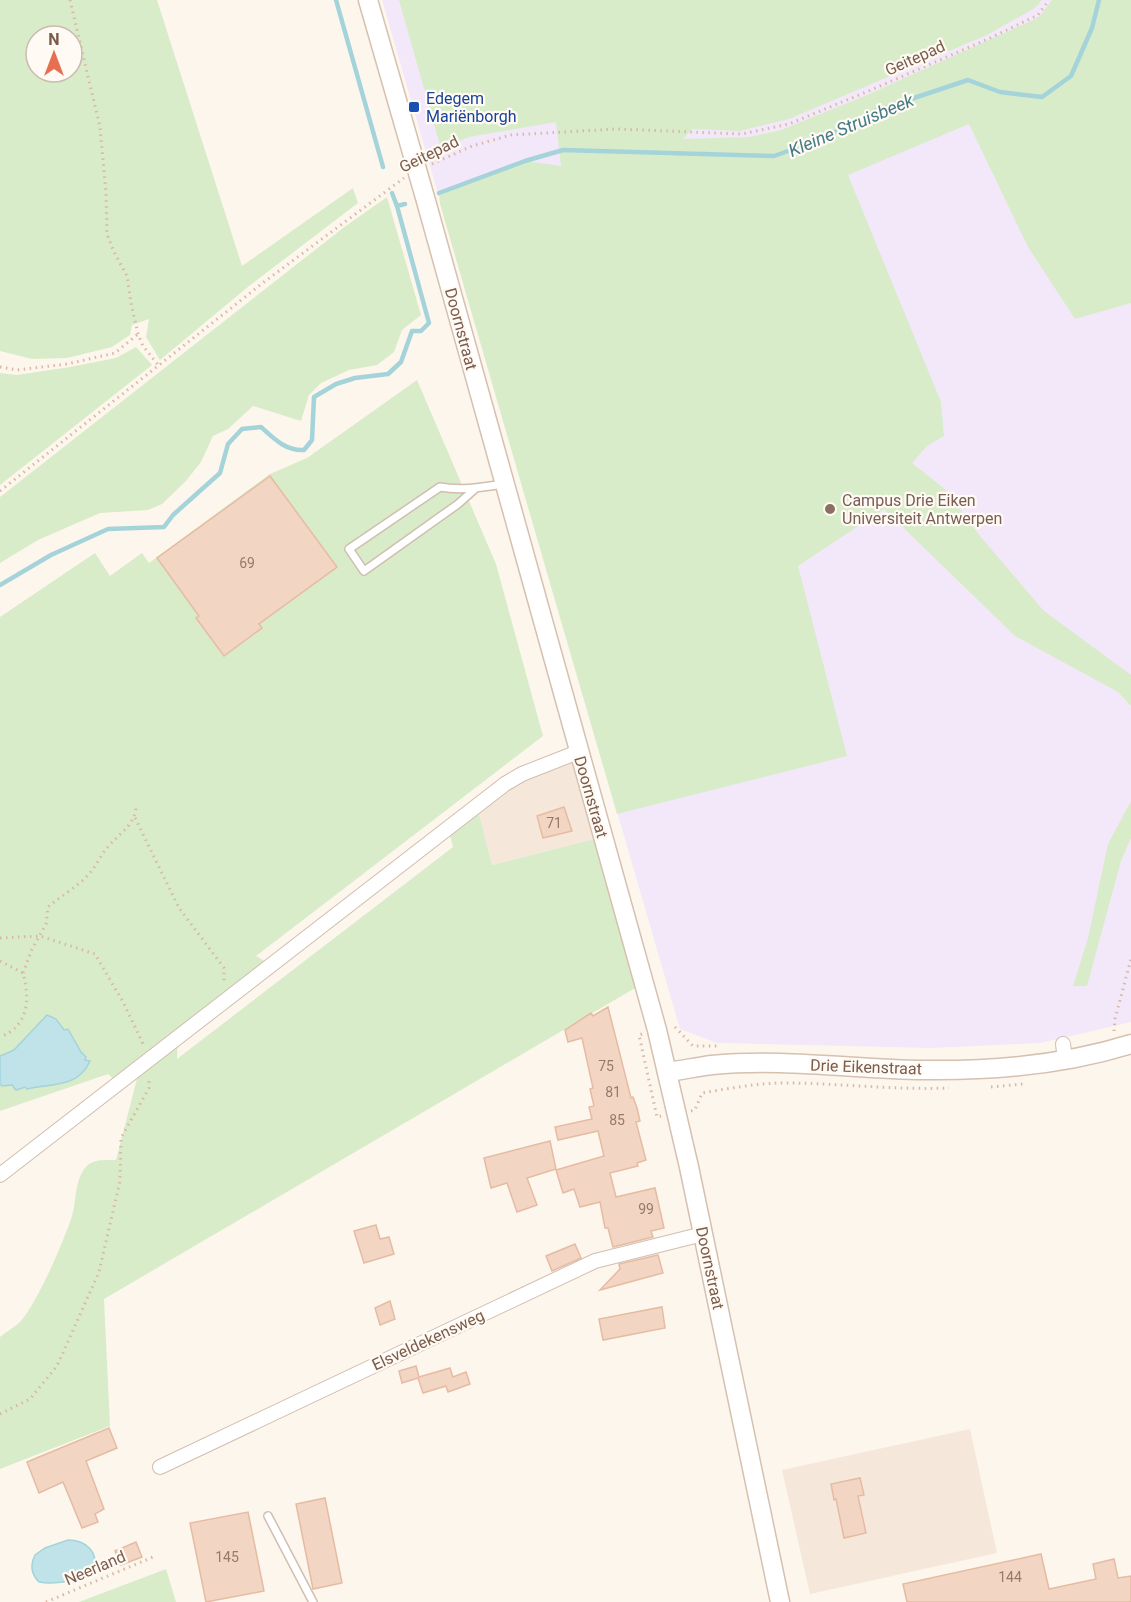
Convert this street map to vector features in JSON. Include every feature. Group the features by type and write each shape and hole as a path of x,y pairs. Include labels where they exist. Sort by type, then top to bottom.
{"street":[{"name":"Doornstraat","path":"368,0 426,201 667,1072 780,1602"},
{"path":"0,1175 505,784 522,774 578,752"},
{"name":"Drie Eikenstraat","path":"667,1072 714,1065 755,1064 923,1070 967,1069 1064,1052 1131,1044"},
{"name":"Elsveldekensweg","path":"160,1467 595,1261 703,1234"}],"lane":[{"path":"476,488 458,504 364,571 349,549 440,487 455,490 504,484"},
{"path":"268,1516 313,1602"}],"path":[{"path":"70,0 100,127 107,234 127,276 138,334 143,346 159,366"},
{"name":"Geitepad","path":"0,491 264,282 417,170 472,146 512,135 616,129 742,134 789,124 988,39 1038,15 1049,0"},
{"path":"0,367 17,370 115,353 138,334"},
{"path":"0,1037 11,1033 27,1008 23,973 32,949 46,924 48,907 88,875 105,850 135,818 136,807"},
{"path":"135,818 179,908 224,968 224,985"},
{"path":"0,938 40,936 95,954 123,1002 150,1059 149,1088 121,1138 120,1181 99,1272 57,1366 30,1399 0,1414"},
{"path":"1114,1031 1131,959"},
{"path":"0,961 23,973"},
{"name":"Neerland","path":"46,1602 153,1557"}],"shaded area":[{"name":"Campus Drie Eiken Universiteit Antwerpen","path":"382,0 1131,0 1131,1022 1041,1043 931,1048 717,1043 680,1029"},
{"path":"578,752 602,837 492,865 477,806 505,784"},
{"path":"970,1429 997,1553 810,1594 782,1470"}],"green space":[{"path":"0,0 157,0 242,266 353,188 358,203 249,286 160,360 146,337 149,319 132,325 130,335 112,347 67,358 32,359 0,351"},
{"path":"399,0 1042,0 1035,8 987,35 789,119 739,131 692,129 683,139 749,137 781,130 867,95 1033,20 1040,16 1052,0 1131,0 1131,303 1075,319 1028,247 969,124 848,175 941,402 944,436 927,446 912,463 946,490 980,536 1044,611 1131,675 1131,706 1118,692 1015,636 884,509 798,566 847,756 617,814 440,204 439,193 525,161 561,166 556,122 469,137 441,149"},
{"path":"387,197 421,315 402,330 394,352 377,365 349,370 321,383 309,395 301,421 253,406 228,429 213,436 201,462 185,482 162,504 148,510 100,513 38,540 0,563 0,497 343,228"},
{"path":"136,347 152,365 0,485 0,373 17,375 70,367 116,358"},
{"path":"417,380 496,564 543,736 256,956 271,965 178,1037 177,1059 453,847 448,828 477,806 492,865 602,837 642,984 104,1299 110,1426 0,1469 0,1337 26,1315 41,1288 68,1227 74,1210 78,1182 84,1169 95,1161 116,1160 140,1067 118,1083 108,1074 0,1111 0,617 95,553 110,576 142,553 149,563 270,474 307,458"},
{"path":"1131,801 1131,838 1121,861 1087,986 1073,986 1088,938 1108,844"},
{"path":"166,1569 176,1602 79,1602"}],"water":[{"path":"47,1015 56,1019 64,1030 68,1029 86,1057 85,1060 90,1061 85,1070 71,1081 62,1083 16,1090 12,1085 2,1086 0,1084 0,1056 14,1050"},
{"path":"68,1540 80,1542 90,1548 95,1564 93,1570 82,1577 68,1581 39,1582 32,1569 35,1555 45,1548"}],"building":[{"path":"270,476 337,567 259,624 262,628 224,656 196,618 199,616 157,558"},
{"path":"564,807 572,831 543,838 537,816"},
{"path":"608,1007 631,1098 633,1097 637,1108 640,1121 636,1122 646,1160 637,1163 638,1166 610,1173 616,1197 655,1188 664,1228 651,1231 653,1237 613,1247 608,1228 605,1228 600,1202 580,1207 574,1189 563,1193 556,1170 604,1156 598,1131 558,1140 555,1127 592,1119 589,1107 594,1106 590,1089 593,1088 582,1038 568,1042 565,1030 591,1013 593,1016"},
{"path":"550,1141 556,1169 527,1178 537,1205 517,1212 507,1183 491,1188 484,1158"},
{"path":"376,1225 380,1239 389,1237 394,1254 364,1263 354,1231"},
{"path":"575,1244 581,1258 552,1271 546,1256"},
{"path":"658,1255 663,1273 600,1290 620,1269 619,1264"},
{"path":"390,1301 395,1319 380,1325 375,1308"},
{"path":"662,1307 665,1328 603,1340 599,1319"},
{"path":"416,1366 419,1377 450,1368 453,1377 466,1372 470,1384 448,1392 446,1386 423,1393 418,1378 402,1383 399,1371"},
{"path":"109,1428 117,1448 86,1461 104,1509 95,1514 98,1522 82,1528 63,1482 39,1493 27,1462"},
{"path":"860,1478 864,1495 858,1496 866,1533 844,1538 831,1484"},
{"path":"325,1498 342,1583 313,1589 296,1504"},
{"path":"248,1512 264,1591 206,1602 190,1523"},
{"path":"136,1542 142,1557 121,1565 115,1551"},
{"path":"1041,1554 1049,1589 1096,1579 1093,1564 1114,1559 1118,1578 1131,1576 1131,1602 907,1602 903,1584"}],"waterway":[{"path":"336,0 383,167"},
{"name":"Kleine Struisbeek","path":"439,193 525,161 563,150 774,156 822,139 875,111 968,80 1000,92 1042,97 1071,76 1092,28 1099,0"},
{"path":"392,193 397,206"},
{"name":"Kleine Struisbeek","path":"0,585 51,555 108,529 164,527 173,515 220,473 228,444 242,429 261,427 286,446 304,450 312,440 314,397 336,384 355,378 388,374 401,362 412,331 421,331 429,323 397,206 405,204"}],"place":[{"name":"Edegem Mariënborgh","path":"414,107"},
{"name":"Campus Drie Eiken Universiteit Antwerpen","path":"830,509"}]}
